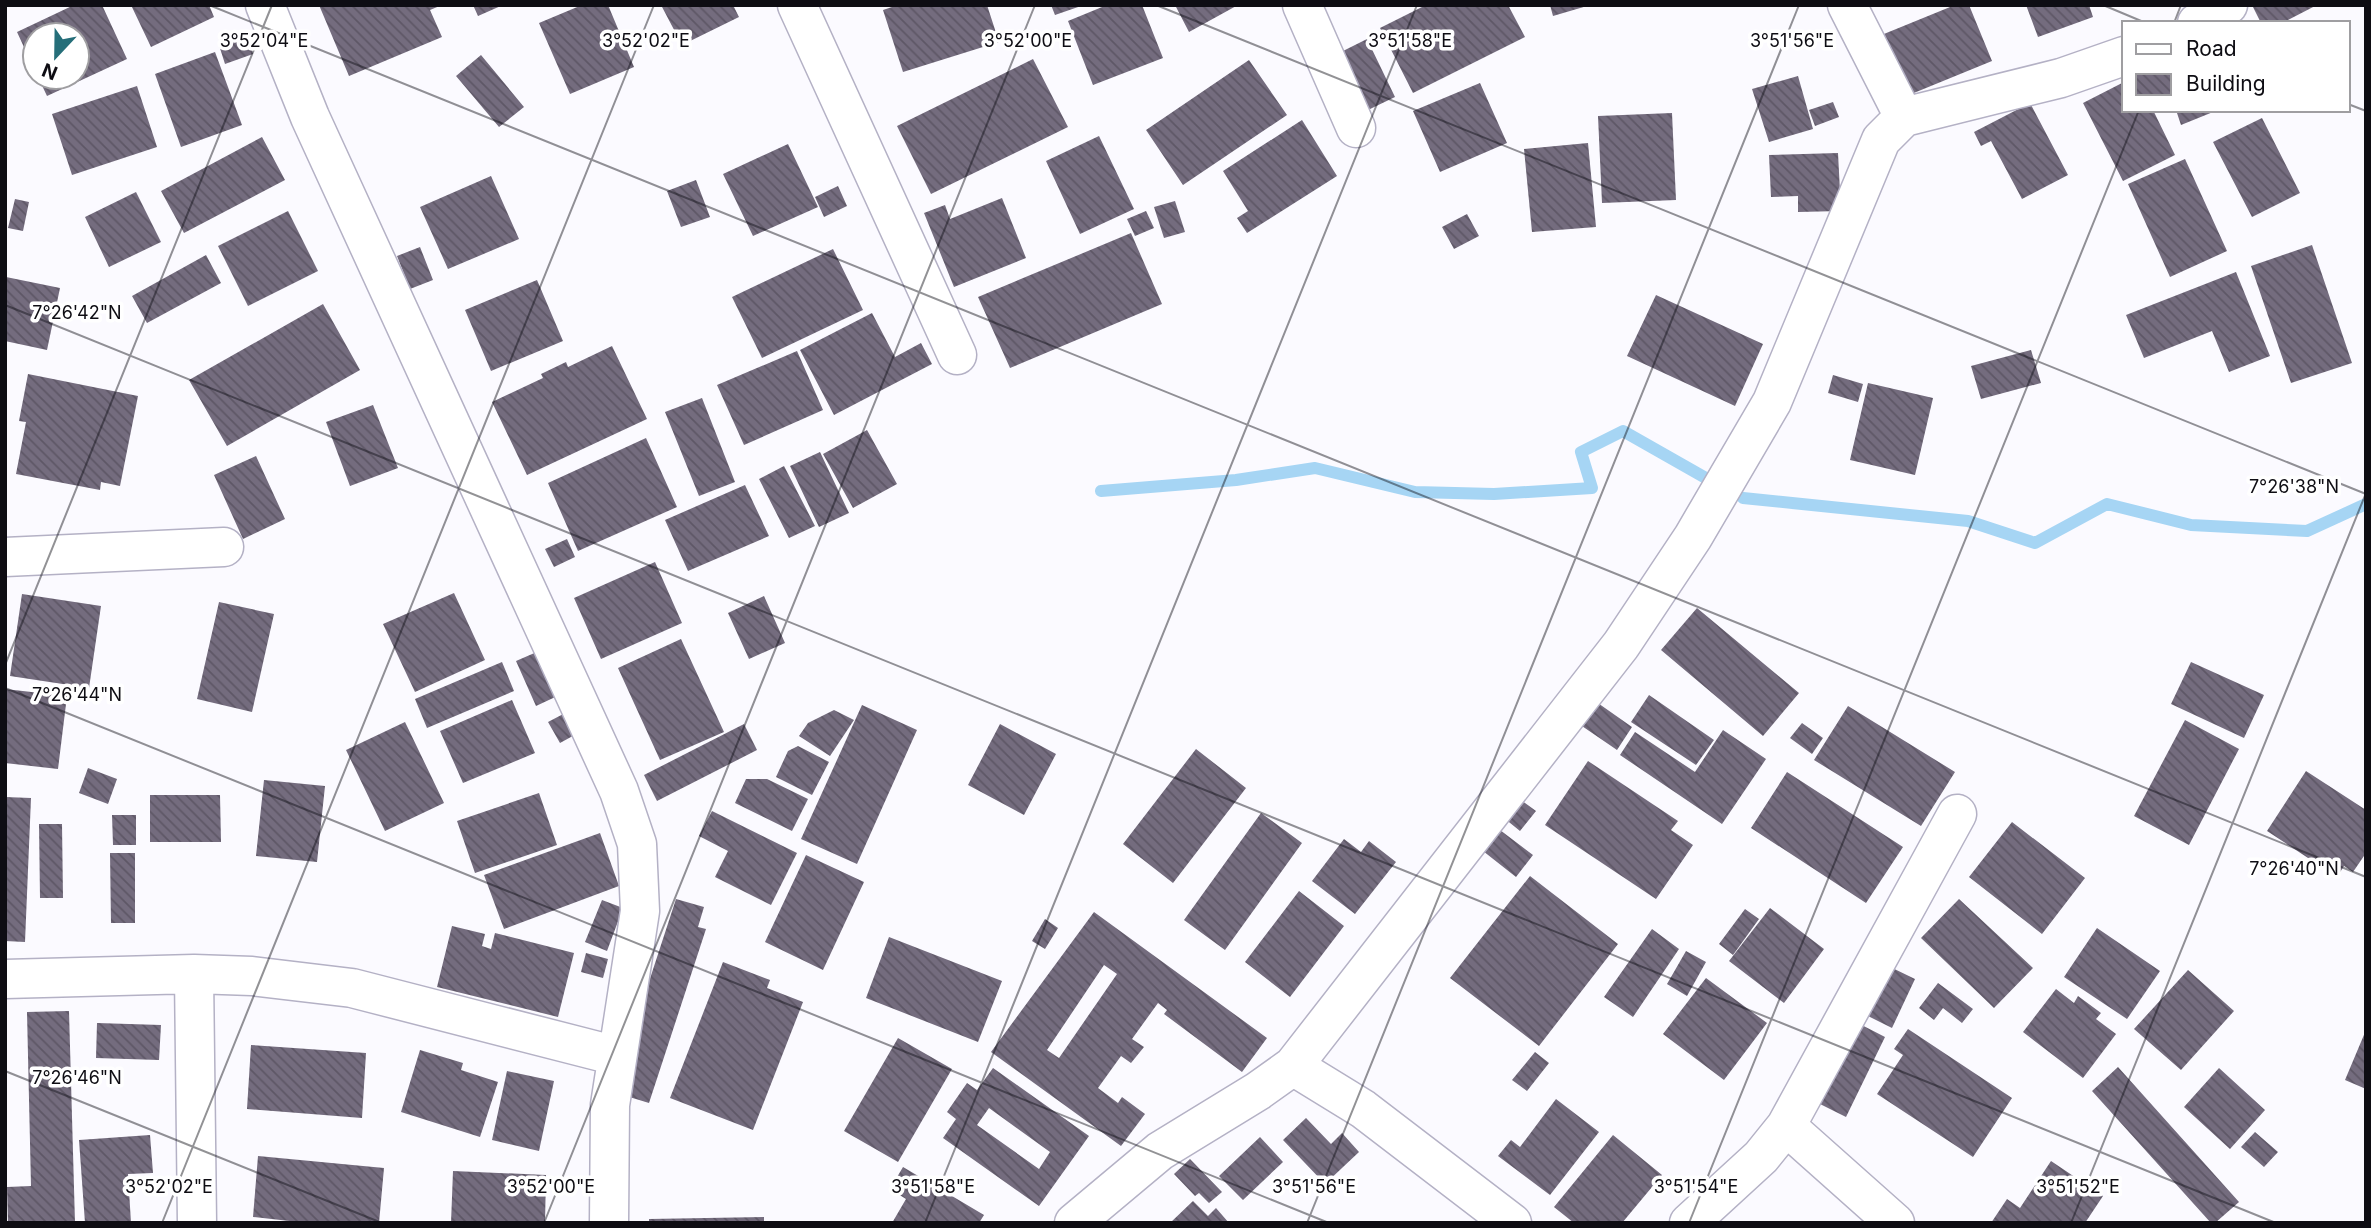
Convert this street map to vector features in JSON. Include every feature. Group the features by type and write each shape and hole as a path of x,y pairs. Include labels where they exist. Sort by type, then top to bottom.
{"street":[{"path":"265,5 310,117 619,791 637,844 640,911 610,1105 609,1223"},
{"path":"797,5 957,355"},
{"path":"1302,5 1356,128"},
{"path":"1847,5 1904,117"},
{"path":"2200,21 2228,5"},
{"path":"1074,1223 1160,1151 1258,1091 1293,1066 1620,645 1693,537 1772,402 1881,140 1904,117 2061,78 2122,57"},
{"path":"5,557 224,548"},
{"path":"1689,1223 1761,1157 1786,1126 1957,814"},
{"path":"5,979 194,974 252,976 352,988 617,1056"},
{"path":"194,974 197,1223"},
{"path":"1293,1066 1363,1109 1512,1223"},
{"path":"1786,1126 1895,1223"}],"building":[{"path":"74,5 102,5 127,59 91,76 91,21 40,21"},
{"path":"131,5 209,5 214,17 151,47"},
{"path":"319,5 442,5 430,10 442,37 349,76"},
{"path":"473,5 503,5 478,16"},
{"path":"582,5 608,5 634,67 570,94 539,23"},
{"path":"661,5 733,5 739,17 682,45"},
{"path":"898,5 987,5 999,42 903,72 883,10"},
{"path":"1051,5 1081,5 1081,6 1055,15"},
{"path":"1107,5 1142,5 1163,58 1093,85 1068,21"},
{"path":"1175,5 1238,5 1189,32"},
{"path":"1426,5 1508,5 1525,37 1413,93 1380,28"},
{"path":"1550,5 1586,5 1587,6 1553,16"},
{"path":"1955,5 1969,5 1992,61 1904,97 1879,36"},
{"path":"2026,5 2089,5 2093,17 2038,37"},
{"path":"2252,5 2317,5 2286,21 2260,21"},
{"path":"246,33 253,54 225,64 218,42"},
{"path":"1367,39 1395,97 1368,110 1341,52"},
{"path":"215,52 242,125 181,147 155,74"},
{"path":"481,55 524,107 499,127 456,76"},
{"path":"1033,59 1068,127 931,194 897,126"},
{"path":"1249,60 1287,115 1183,185 1146,130"},
{"path":"1798,76 1813,129 1769,142 1752,89"},
{"path":"1480,83 1507,143 1440,172 1413,111"},
{"path":"2122,83 2122,112 2154,112 2175,155 2123,181 2083,103"},
{"path":"137,86 157,147 72,175 52,114"},
{"path":"45,91 58,91 47,96"},
{"path":"1833,102 1839,117 1815,126 1809,110"},
{"path":"2030,103 2068,175 2022,199 1991,141 1981,146 1974,132"},
{"path":"2177,112 2213,112 2181,125"},
{"path":"1672,113 1676,200 1602,203 1598,116"},
{"path":"2262,118 2300,193 2252,217 2213,142"},
{"path":"1302,120 1337,176 1247,233 1237,218 1248,211 1223,171"},
{"path":"1099,136 1134,209 1080,234 1046,161"},
{"path":"262,137 285,180 184,233 161,191"},
{"path":"1588,143 1596,227 1532,232 1524,149"},
{"path":"788,144 818,207 753,236 723,174"},
{"path":"1838,153 1841,211 1798,212 1798,196 1771,197 1769,155"},
{"path":"2185,159 2227,251 2170,277 2128,184"},
{"path":"491,176 519,239 448,269 420,207"},
{"path":"696,180 710,217 681,227 667,191"},
{"path":"838,186 847,206 824,217 815,197"},
{"path":"136,192 161,242 109,267 85,217"},
{"path":"1002,198 1026,258 954,287 924,213 945,205 950,219"},
{"path":"15,199 29,202 23,231 8,228"},
{"path":"1175,201 1185,232 1164,238 1154,207"},
{"path":"288,211 318,271 248,306 218,246"},
{"path":"1146,211 1154,228 1135,236 1127,219"},
{"path":"1467,214 1479,236 1454,249 1442,227"},
{"path":"1131,233 1162,304 1010,368 978,297"},
{"path":"2312,245 2352,363 2291,383 2251,266"},
{"path":"420,247 433,280 410,289 397,256"},
{"path":"833,249 863,310 762,358 732,297"},
{"path":"206,255 221,283 147,323 132,296"},
{"path":"2236,272 2270,356 2229,372 2212,331 2144,358 2126,315"},
{"path":"6,277 60,288 47,350 5,341"},
{"path":"537,280 563,341 491,371 465,310"},
{"path":"1656,295 1763,344 1735,406 1627,356"},
{"path":"323,304 360,370 227,446 189,380"},
{"path":"872,313 895,357 921,343 932,364 834,415 800,350"},
{"path":"612,346 647,419 527,475 492,402 543,378 541,374 566,362 568,367"},
{"path":"2031,350 2041,383 1981,399 1971,366"},
{"path":"797,351 823,410 744,445 717,385"},
{"path":"28,374 138,396 120,486 101,482 100,490 16,474 26,422 19,421"},
{"path":"1833,375 1863,384 1858,402 1828,393"},
{"path":"1868,383 1933,398 1915,475 1850,460"},
{"path":"702,398 735,482 699,496 665,412"},
{"path":"373,405 398,468 350,486 326,422"},
{"path":"867,430 897,484 853,508 823,454"},
{"path":"646,438 677,507 578,551 548,483"},
{"path":"820,452 849,513 819,527 790,466"},
{"path":"256,456 285,519 243,539 214,475"},
{"path":"784,466 815,526 789,538 759,479"},
{"path":"745,485 769,536 688,571 665,520"},
{"path":"567,539 575,557 554,567 545,549"},
{"path":"655,562 682,623 601,659 574,598"},
{"path":"454,593 485,660 415,692 383,624"},
{"path":"22,594 101,606 89,688 10,676"},
{"path":"764,596 785,643 749,659 728,613"},
{"path":"219,602 274,614 252,712 197,699"},
{"path":"1697,608 1799,693 1763,736 1661,650"},
{"path":"681,639 724,732 660,760 618,668"},
{"path":"546,648 566,692 536,706 516,661"},
{"path":"502,662 514,691 427,728 415,699"},
{"path":"2191,662 2264,695 2244,738 2171,704"},
{"path":"5,689 67,696 58,769 5,763"},
{"path":"1649,695 1714,740 1696,765 1631,722"},
{"path":"512,700 535,753 463,783 440,731"},
{"path":"1595,701 1632,727 1617,750 1579,724"},
{"path":"862,705 917,730 857,864 801,839"},
{"path":"1848,706 1955,772 1921,826 1814,760"},
{"path":"834,710 854,720 830,756 799,736 808,723"},
{"path":"569,711 580,732 560,743 548,722"},
{"path":"2185,720 2239,749 2189,845 2134,816"},
{"path":"405,722 444,803 385,831 346,750"},
{"path":"1802,723 1823,738 1812,754 1790,738"},
{"path":"744,724 757,750 657,801 644,775"},
{"path":"1000,724 1056,754 1024,815 968,785"},
{"path":"1723,730 1766,759 1722,824 1620,755 1635,732 1695,772"},
{"path":"798,746 829,762 812,795 776,777 788,751"},
{"path":"1196,749 1246,788 1173,883 1123,844"},
{"path":"1588,761 1678,821 1671,830 1693,845 1656,899 1545,825"},
{"path":"88,768 117,779 108,804 79,793"},
{"path":"2306,771 2366,810 2366,853 2353,872 2344,866 2337,877 2267,831"},
{"path":"1787,772 1903,847 1866,903 1751,828"},
{"path":"746,779 767,779 808,799 792,831 735,803"},
{"path":"264,780 325,786 317,862 256,856"},
{"path":"539,793 557,845 475,873 457,821"},
{"path":"150,795 220,795 221,842 150,842"},
{"path":"1514,795 1536,811 1520,831 1499,814"},
{"path":"5,797 31,798 25,942 5,941"},
{"path":"712,811 797,853 771,905 715,877 728,851 699,836"},
{"path":"1261,813 1302,843 1225,950 1184,920"},
{"path":"112,815 136,815 136,845 113,845"},
{"path":"2012,822 2085,878 2042,934 1969,877"},
{"path":"39,824 62,824 63,898 40,898"},
{"path":"1500,830 1533,855 1516,877 1483,851"},
{"path":"600,833 619,886 504,929 484,875"},
{"path":"1344,839 1361,852 1369,841 1396,862 1355,914 1312,881"},
{"path":"110,853 135,853 135,923 111,923"},
{"path":"806,855 864,882 823,970 765,942"},
{"path":"1530,876 1618,944 1539,1046 1450,978"},
{"path":"1299,891 1344,926 1290,997 1245,962"},
{"path":"676,899 704,907 698,927 706,929 649,1103 613,1092"},
{"path":"1959,899 2033,968 1994,1008 1921,938"},
{"path":"602,900 623,908 607,951 585,942"},
{"path":"1770,908 1824,949 1784,1003 1729,961"},
{"path":"1745,909 1759,919 1733,955 1719,944"},
{"path":"1094,912 1267,1038 1242,1072 1164,1014 1167,1010 1158,1003 1132,1039 1144,1047 1131,1063 1121,1056 1098,1088 1118,1103 1122,1097 1145,1114 1121,1146 991,1052","holes":["1104,965 1117,974 1059,1058 1047,1050"]},
{"path":"1045,919 1058,928 1045,949 1032,941"},
{"path":"452,926 485,934 482,946 491,949 495,933 574,953 558,1017 437,987"},
{"path":"2097,928 2160,971 2127,1019 2064,977"},
{"path":"1652,929 1679,949 1633,1017 1604,997"},
{"path":"889,937 1002,981 978,1042 866,998"},
{"path":"1686,951 1706,962 1687,996 1667,984"},
{"path":"586,953 608,959 603,978 581,972"},
{"path":"723,962 770,980 767,988 803,1002 753,1130 670,1098"},
{"path":"1880,962 1915,979 1892,1028 1856,1010"},
{"path":"2188,970 2234,1011 2181,1070 2134,1029"},
{"path":"1706,978 1767,1023 1724,1080 1663,1034"},
{"path":"1938,983 1973,1009 1962,1023 1943,1008 1934,1020 1919,1008"},
{"path":"2056,989 2074,1003 2078,996 2101,1013 2096,1019 2116,1034 2083,1078 2023,1032"},
{"path":"69,1011 75,1223 8,1223 7,1187 31,1186 27,1012"},
{"path":"1850,1019 1885,1037 1846,1117 1810,1099"},
{"path":"97,1023 161,1025 159,1060 96,1058"},
{"path":"1908,1029 2012,1098 1973,1157 1877,1094 1903,1055 1894,1049"},
{"path":"2366,1030 2366,1089 2345,1080"},
{"path":"898,1038 952,1069 898,1162 844,1131"},
{"path":"251,1045 366,1053 362,1118 247,1109"},
{"path":"420,1050 463,1063 461,1070 498,1082 480,1137 401,1112"},
{"path":"1535,1052 1549,1063 1527,1091 1512,1080"},
{"path":"2118,1067 2239,1202 2215,1223 2211,1223 2092,1091"},
{"path":"993,1068 1089,1136 1039,1206 943,1138 956,1119 947,1112 967,1083 977,1090","holes":["989,1108 1050,1152 1039,1169 977,1125"]},
{"path":"2219,1068 2265,1110 2230,1149 2184,1107"},
{"path":"507,1071 554,1081 539,1151 492,1140"},
{"path":"1556,1099 1599,1132 1550,1195 1498,1156 1511,1140 1520,1147"},
{"path":"1306,1118 1331,1144 1342,1133 1359,1152 1325,1184 1283,1140"},
{"path":"2255,1132 2278,1152 2264,1167 2241,1147"},
{"path":"150,1135 153,1173 128,1174 131,1223 85,1223 79,1140"},
{"path":"1613,1135 1662,1175 1622,1223 1574,1223 1554,1207"},
{"path":"1260,1137 1283,1162 1243,1200 1219,1176"},
{"path":"258,1156 384,1168 379,1223 307,1223 253,1217"},
{"path":"1190,1159 1222,1192 1209,1203 1199,1193 1195,1196 1174,1174"},
{"path":"2051,1161 2103,1196 2085,1223 1991,1223 2007,1199 2020,1208"},
{"path":"903,1167 984,1215 979,1223 892,1223 906,1199 890,1189"},
{"path":"453,1171 546,1175 545,1223 451,1223"},
{"path":"1193,1201 1208,1216 1216,1208 1229,1223 1170,1223"},
{"path":"764,1217 764,1223 649,1223 649,1219"}],"waterway":[{"path":"1101,491 1236,480 1315,468 1415,492 1494,494 1592,488 1581,452 1623,431 1704,477"},
{"path":"1743,498 1968,521 2035,543 2107,504 2191,525 2307,531 2366,504"}]}
